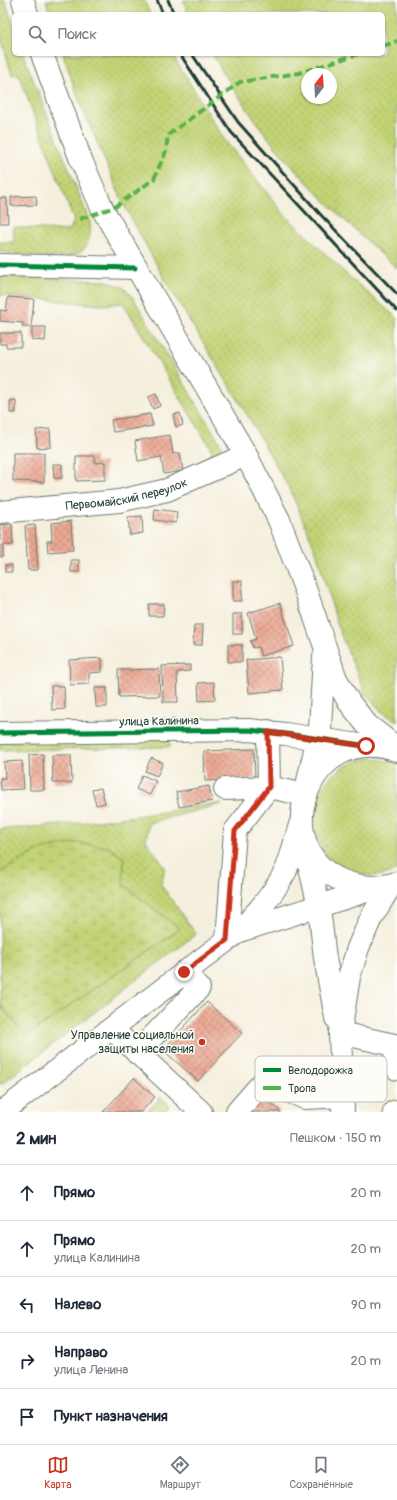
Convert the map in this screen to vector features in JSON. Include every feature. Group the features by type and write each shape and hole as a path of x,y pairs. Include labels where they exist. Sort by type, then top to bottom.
{"main road":[{"path":"23,0 26,12"},
{"path":"43,56 81,160 103,210 135,268 246,455 279,520 336,678 349,702 366,725 397,750"},
{"path":"0,265 135,268"},
{"name":"Первомайский переулок","path":"0,512 119,501 167,490 246,455"},
{"path":"2,1112 233,936 260,910 286,869 301,820 305,795 318,740 324,644"},
{"path":"233,936 235,831 269,787 268,732"},
{"name":"улица Калинина","path":"0,733 268,732 397,750"},
{"path":"305,795 310,783 327,762 353,749 366,746"},
{"path":"225,789 269,787 305,795"},
{"path":"301,820 307,844 320,865 329,873 352,885 389,885"},
{"path":"301,820 319,907 326,958 340,1033 341,1056"},
{"path":"233,936 389,885"},
{"path":"340,1033 349,977 358,948 371,918 389,885"},
{"path":"137,1053 200,988 184,972"},
{"path":"112,1029 137,1053 188,1108"},
{"path":"340,1033 394,1045 397,1069"},
{"path":"237,1112 255,1091"},
{"path":"304,1105 343,1104"}],"green space":[{"path":"0,0 5,0 12,21 12,56 24,56 90,222 89,240 85,248 77,254 50,257 0,252 0,242 14,242 13,227 69,231 74,221 18,73 12,75 0,34"},
{"path":"46,0 144,0 149,12 49,12"},
{"path":"183,0 397,0 397,268 335,211 306,181 278,150 243,103 213,56 385,56 385,12 188,12"},
{"path":"64,56 173,56 224,139 284,214 344,272 397,318 397,721 382,712 365,693 339,630 316,551 291,492 248,416 166,282 124,205 78,98"},
{"path":"0,276 107,281 123,287 132,296 221,445 218,455 213,460 196,467 213,452 123,303 101,305 0,295"},
{"path":"169,737 170,747 0,750 0,742"},
{"path":"373,758 397,763 397,870 377,876 364,875 341,867 325,853 316,835 314,815 318,795 330,778 348,765"},
{"path":"211,804 222,804 149,823 146,841 165,867 161,885 196,934 0,1085 0,1004 26,1036 180,929 123,884 124,858 40,850 0,872 0,829 53,826 106,820"},
{"path":"76,843 108,847 124,858 123,884 180,929 26,1036 0,1004 0,872 40,850"},
{"path":"161,1097 170,1106 164,1112 147,1112"}],"building":[{"path":"36,196 37,205 11,206 11,197"},
{"path":"0,198 7,198 8,223 0,223"},
{"path":"8,297 34,299 31,327 23,327 23,323 0,321 0,310 6,311"},
{"path":"32,327 46,327 45,341 32,340"},
{"path":"0,333 21,333 21,347 6,347 6,344 0,344"},
{"path":"156,394 160,406 153,409 148,397"},
{"path":"16,400 16,413 10,413 10,401"},
{"path":"180,413 183,425 176,427 173,415"},
{"path":"150,414 153,426 113,432 111,420"},
{"path":"50,429 51,447 37,448 36,430"},
{"path":"170,435 173,454 180,453 183,471 164,474 161,457 138,461 135,441"},
{"path":"13,453 44,453 44,482 13,481"},
{"path":"76,456 95,456 95,463 105,462 105,480 76,481"},
{"path":"53,464 62,464 62,478 54,478"},
{"path":"155,509 177,512 176,523 154,520"},
{"path":"142,516 143,533 130,535 128,517"},
{"path":"71,521 73,550 48,552 47,541 52,541 51,523"},
{"path":"12,524 13,545 3,545 3,557 0,557 0,525"},
{"path":"35,525 38,570 28,570 25,526"},
{"path":"71,560 79,560 79,572 71,572"},
{"path":"5,565 12,565 12,572 5,572"},
{"path":"233,581 242,581 242,601 233,601"},
{"path":"280,603 294,646 261,656 258,647 253,648 250,641 256,639 248,613"},
{"path":"149,604 164,604 163,616 149,616"},
{"path":"233,614 242,614 242,634 233,634"},
{"path":"194,625 203,625 202,645 193,645"},
{"path":"228,645 242,645 242,662 228,662"},
{"path":"280,657 283,690 249,693 246,660"},
{"path":"102,658 102,672 89,673 89,684 70,685 69,660"},
{"path":"190,665 190,671 177,672 178,702 163,702 162,666"},
{"path":"159,669 160,696 119,697 118,670"},
{"path":"214,682 215,700 199,701 198,683"},
{"path":"51,686 64,686 65,709 52,710"},
{"path":"95,688 107,688 107,707 96,707"},
{"path":"254,749 255,779 205,781 204,751"},
{"path":"43,754 44,790 30,790 29,755"},
{"path":"52,755 71,755 72,783 53,783"},
{"path":"151,758 163,763 157,776 145,771"},
{"path":"22,761 24,789 1,790 0,778 5,778 4,762"},
{"path":"142,775 156,781 150,795 136,789"},
{"path":"209,786 212,801 179,807 176,792"},
{"path":"101,788 105,803 96,805 92,790"},
{"name":"Управление социальной защиты населения","path":"207,1002 242,1033 198,1081 163,1050"},
{"path":"134,1078 155,1097 141,1112 103,1112"},
{"path":"260,1102 270,1102 281,1112 251,1112"}],"railway":[{"path":"157,0 162,12"},
{"path":"168,0 173,12"},
{"path":"181,56 231,132 397,311"},
{"path":"193,56 238,122 320,214 397,294"}],"marked path":[{"path":"385,45 397,41"},
{"path":"80,219 115,207 154,179 166,151 168,135 240,82 299,73 352,56"}],"cycle path":[{"path":"0,265 135,268"},
{"path":"0,733 249,730 366,746"}],"place":[{"name":"Управление социальной защиты населения","path":"202,1042"}],"route":[{"path":"184,972 227,940 235,831 269,787 268,732 366,746"}]}
